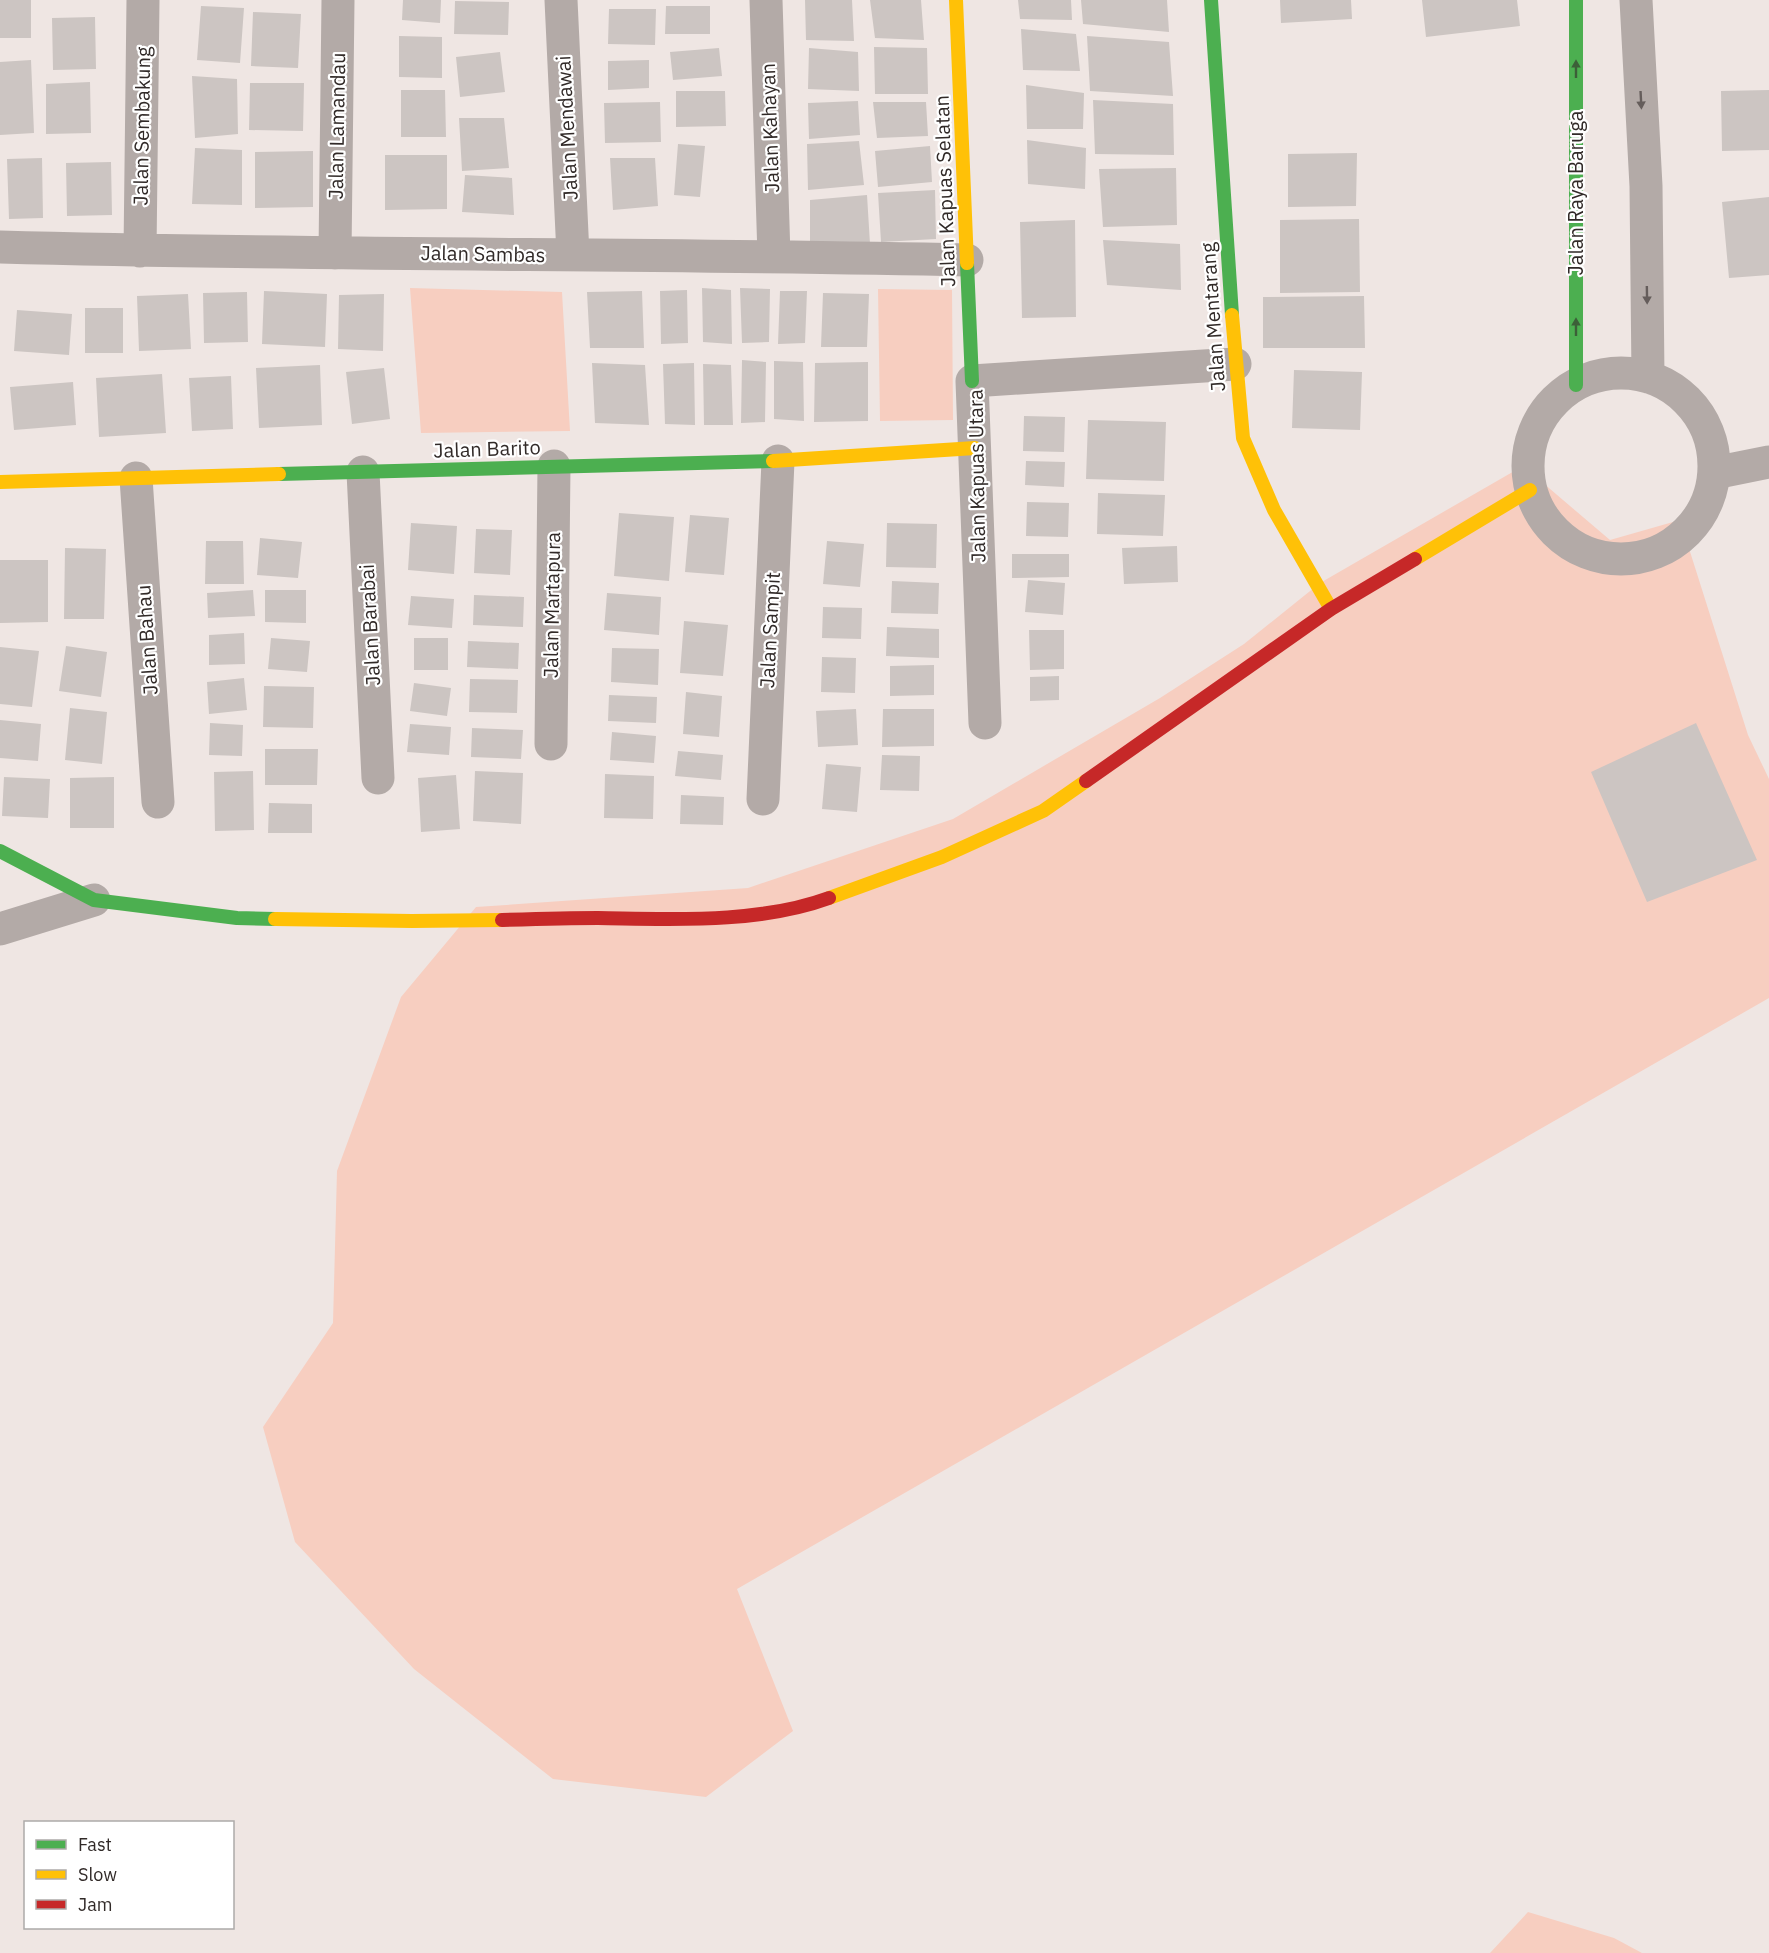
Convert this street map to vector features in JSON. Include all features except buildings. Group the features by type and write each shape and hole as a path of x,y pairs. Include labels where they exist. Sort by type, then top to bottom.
{"street":[{"name":"Jalan Sembakung","path":"140,251 144,0"},
{"name":"Jalan Lamandau","path":"335,253 338,0"},
{"name":"Jalan Mendawai","path":"561,0 573,255"},
{"name":"Jalan Kahayan","path":"766,0 774,256"},
{"name":"Jalan Kapuas Selatan","path":"956,0 972,381"},
{"name":"Jalan Mentarang","path":"1210,0 1235,364 1243,438 1274,510 1331,609"},
{"name":"Jalan Raya Baruga","path":"1576,0 1576,385"},
{"path":"1636,0 1646,186 1648,377"},
{"name":"Jalan Sambas","path":"0,247 140,251 774,256 967,260"},
{"name":"Jalan Kapuas Utara","path":"985,723 972,381 1235,364"},
{"path":"1611,374 1648,377 1685,397 1708,432 1714,473 1712,489 1706,504 1688,531 1659,551 1624,560 1606,559 1588,554 1572,546 1558,535 1546,522 1537,507 1530,489 1527,469 1535,430 1545,412 1559,397 1576,385 1611,374"},
{"name":"Jalan Barito","path":"0,482 778,460 975,448"},
{"name":"Jalan Sampit","path":"763,799 778,460"},
{"path":"1714,473 1769,462"},
{"name":"Jalan Martapura","path":"551,744 554,466"},
{"name":"Jalan Barabai","path":"363,472 378,778"},
{"name":"Jalan Bahau","path":"136,478 158,802"},
{"path":"0,851 94,900 237,918 412,921 594,918 698,920 801,908 942,856 1043,811 1331,609 1530,489"},
{"path":"0,929 94,900"}],"shaded area":[{"path":"410,288 562,292 570,431 421,433"},
{"path":"878,289 952,290 953,420 880,421"},
{"path":"1523,466 1610,540 1680,520 1748,735 1769,779 1769,998 737,1589 793,1731 706,1797 553,1779 414,1669 295,1542 263,1427 333,1323 337,1171 401,997 476,907 748,888 953,819 1160,698 1244,644 1320,583"},
{"path":"1528,1912 1614,1938 1642,1953 1490,1953"}],"traffic: fast":[{"path":"1211,0 1232,315"},
{"path":"1576,0 1576,385"},
{"path":"967,263 972,381"},
{"path":"279,474 773,461"},
{"path":"0,851 94,900 237,918 275,919"}],"traffic: slow":[{"path":"956,0 967,263"},
{"path":"1232,315 1243,438 1274,510 1331,609"},
{"path":"773,461 975,448"},
{"path":"0,482 279,474"},
{"path":"1415,559 1530,490"},
{"path":"829,898 942,857 1043,811 1086,781"},
{"path":"275,919 502,920"}],"traffic: jam":[{"path":"1086,781 1331,609 1415,559"},
{"path":"502,920 715,918 773,912 829,898"}]}
